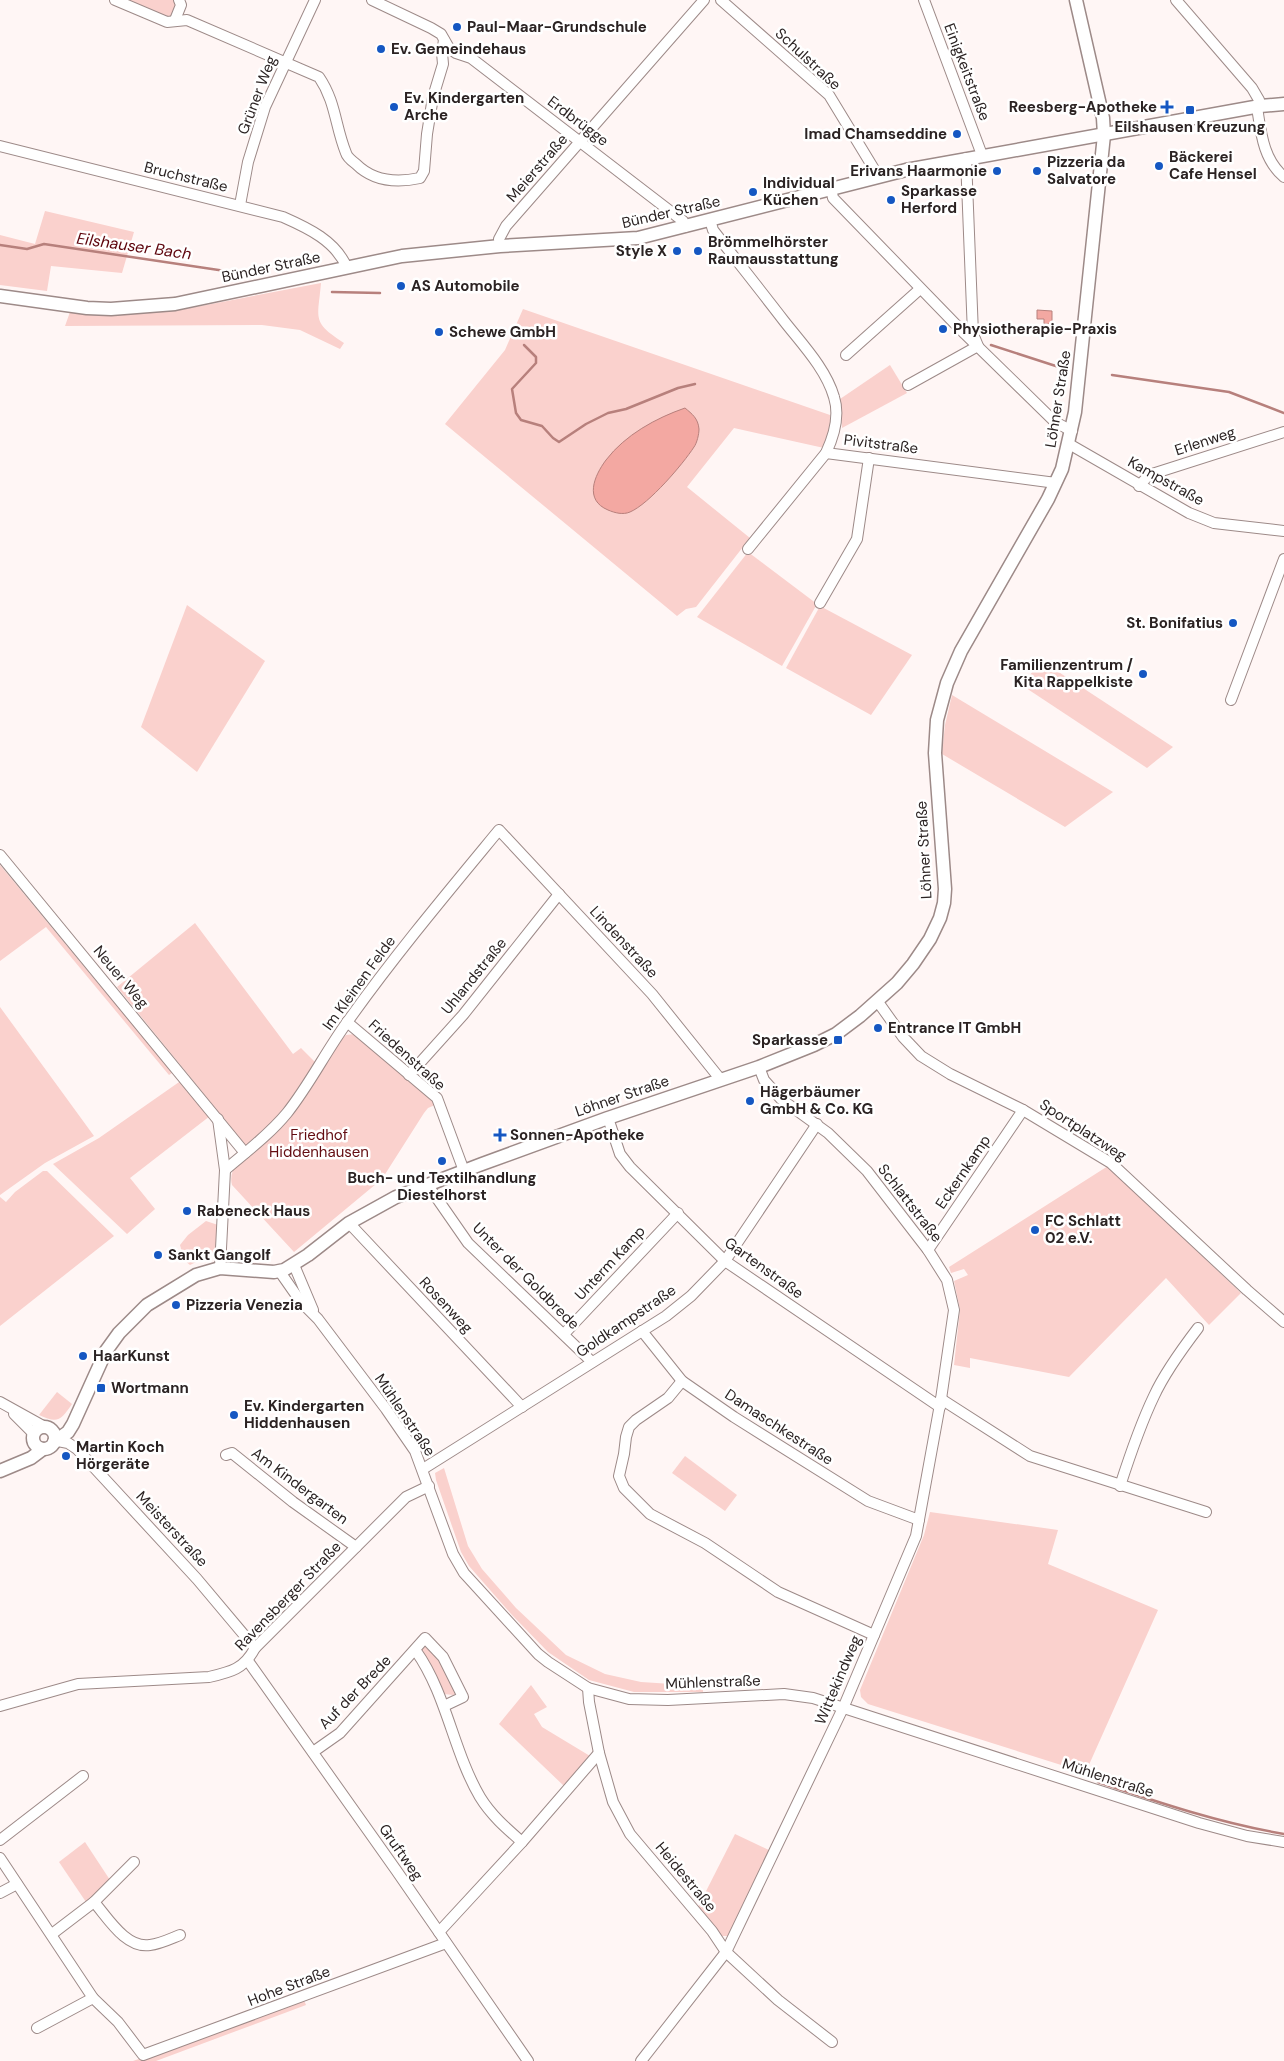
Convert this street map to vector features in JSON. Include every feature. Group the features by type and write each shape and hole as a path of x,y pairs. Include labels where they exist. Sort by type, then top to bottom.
{"main road":[{"name":"Löhner Straße","path":"280,1272 294,1265 349,1223 396,1197 464,1170 608,1118 759,1067 791,1055 836,1034 878,1002 908,970 924,949 936,929 943,908 945,889 935,753 937,720 947,683 961,651 1021,548 1056,483 1076,412 1104,135 1097,90 1076,0"},
{"name":"Bünder Straße","path":"0,296 87,308 139,308 174,304 402,256 500,246 631,239 876,176 982,155 1104,135 1258,106 1284,104"},
{"path":"3,1469 28,1453 63,1426 82,1402 106,1352 119,1333 132,1319 158,1298 196,1275 220,1268 280,1272"}],"street":[{"path":"115,0 167,22 187,20 319,77 328,91 336,112 346,155 360,168 383,180 404,182 420,178 424,171 433,97 443,64 444,40"},
{"path":"175,20 181,5 179,0"},
{"name":"Grüner Weg","path":"240,205 248,162 262,116 285,61 315,0"},
{"name":"Erdbrügge","path":"372,0 441,34 449,48 456,53 471,58 683,221 685,226"},
{"name":"Meierstraße","path":"500,246 499,239 506,226 704,0"},
{"name":"Schulstraße","path":"721,0 829,95 874,169 876,176"},
{"name":"Einigkeitstraße","path":"924,0 982,155"},
{"path":"1176,0 1252,88 1259,100 1258,106 1264,147 1268,159 1275,170 1284,177"},
{"path":"443,64 456,53"},
{"name":"Bruchstraße","path":"0,146 283,217 312,230 331,245 343,259 347,268"},
{"path":"908,385 978,346 973,334 966,158"},
{"name":"Kampstraße","path":"831,188 833,198 920,289 1070,438 1139,486 1189,514 1214,523 1284,531"},
{"name":"Pivitstraße","path":"710,220 713,230 807,350 823,374 835,398 836,426 833,438 826,452 1056,483"},
{"path":"846,355 920,289"},
{"name":"Erlenweg","path":"1139,486 1149,475 1284,432"},
{"path":"748,549 826,452"},
{"path":"820,603 857,538 869,458"},
{"path":"1231,700 1284,559"},
{"name":"Lindenstraße","path":"498,830 652,994 721,1080"},
{"name":"Im Kleinen Felde","path":"245,1153 286,1115 303,1092 347,1022 498,830"},
{"name":"Neuer Weg","path":"0,854 245,1153"},
{"name":"Uhlandstraße","path":"410,1075 463,1014 559,894"},
{"name":"Sportplatzweg","path":"878,1002 903,1037 921,1056 950,1074 1023,1110 1111,1163 1284,1322"},
{"name":"Friedenstraße","path":"347,1022 437,1098 464,1170"},
{"name":"Schlattstraße","path":"759,1067 764,1080 781,1099 817,1124 867,1171 928,1250 946,1280 954,1310 940,1403"},
{"name":"Eckernkamp","path":"928,1250 1023,1110"},
{"name":"Gartenstraße","path":"608,1118 620,1154 630,1167 725,1262 940,1403"},
{"path":"218,1120 225,1170 220,1268"},
{"name":"Goldkampstraße","path":"423,1469 666,1316 691,1296 725,1262 817,1124"},
{"path":"225,1170 245,1153"},
{"name":"Unter der Goldbrede","path":"427,1184 468,1243 592,1362"},
{"name":"Unterm Kamp","path":"564,1334 678,1213"},
{"name":"Rosenweg","path":"349,1223 522,1407"},
{"name":"Mühlenstraße","path":"294,1265 307,1299 318,1320"},
{"name":"Mühlenstraße","path":"280,1272 301,1302 318,1320 386,1409 415,1451 453,1554 464,1573 538,1654 558,1671 588,1688 629,1699 668,1700 784,1694 813,1698 844,1706 1190,1820 1247,1836 1284,1842"},
{"path":"1120,1486 1135,1440 1154,1394 1179,1353 1198,1328"},
{"name":"Damaschkestraße","path":"642,1331 682,1381 734,1417 868,1501 919,1520"},
{"path":"682,1381 668,1398 629,1427 619,1476 624,1488 650,1514 705,1543 778,1592 874,1635"},
{"path":"940,1403 1030,1456 1206,1512"},
{"name":"Wittekindweg","path":"726,1952 844,1706 916,1536 940,1403"},
{"name":"Meisterstraße","path":"4,1405 46,1438 68,1443 84,1455 197,1579 255,1648"},
{"name":"Am Kindergarten","path":"226,1455 232,1453 293,1502 356,1547"},
{"name":"Ravensberger Straße","path":"0,1706 78,1684 209,1677 225,1674 248,1661 255,1648 406,1497 429,1486"},
{"name":"Auf der Brede","path":"313,1752 340,1733 416,1651 425,1638 443,1656 463,1697 444,1706"},
{"path":"416,1651 426,1666 444,1706 467,1770 480,1798 496,1819 522,1842"},
{"name":"Gruftweg","path":"248,1661 528,2061"},
{"name":"Heidestraße","path":"588,1688 599,1753 613,1802 630,1834 712,1931 726,1952 778,2000 832,2042"},
{"path":"439,1932 522,1842 599,1753"},
{"path":"0,1840 82,1776"},
{"path":"0,1858 93,1998 37,2028"},
{"path":"52,1934 94,1902 134,1862"},
{"path":"0,1893 17,1884"},
{"path":"94,1902 122,1935 134,1944 150,1946 180,1935"},
{"name":"Hohe Straße","path":"93,1998 118,2022 143,2055 446,1943"},
{"path":"641,2061 726,1952"}],"green space":[{"path":"128,0 173,0 177,2 170,18"},
{"path":"45,211 134,232 122,273 51,266 47,291 0,285 0,235 35,244"},
{"path":"321,283 319,319 326,330 344,343 340,349 300,330 262,325 65,326 70,312 121,314 180,310"},
{"path":"523,309 830,415 830,432 824,448 734,428 687,487 750,538 696,607 686,609 677,616 445,424 505,350"},
{"path":"890,365 907,393 842,428 840,399"},
{"path":"748,552 817,604 782,666 697,617"},
{"path":"187,605 265,661 197,772 141,727"},
{"path":"820,606 912,655 871,715 786,668"},
{"path":"1040,660 1173,747 1147,768 1023,686"},
{"path":"952,695 1113,792 1065,827 942,754 945,725"},
{"path":"0,865 105,992 175,1071 169,1075 46,927 0,961"},
{"name":"Friedhof Hiddenhausen","path":"195,923 293,1054 301,1048 316,1063 346,1035 354,1034 433,1101 435,1105 428,1108 424,1113 382,1179 294,1252 232,1185 233,1170 247,1147 117,987"},
{"path":"0,1007 94,1136 45,1163 0,1195"},
{"path":"182,1080 210,1116 130,1178 155,1209 127,1234 53,1164 99,1138"},
{"path":"1108,1166 1241,1293 1209,1325 1166,1278 1069,1377 970,1358 970,1368 954,1365 960,1310 954,1281 968,1275 964,1269 951,1273 949,1267"},
{"path":"43,1171 47,1171 114,1236 0,1326 0,1197 6,1202 15,1192"},
{"path":"206,1221 218,1225 216,1252 190,1265 184,1260 180,1245 188,1235"},
{"path":"57,1392 72,1404 65,1414 55,1420 39,1415"},
{"path":"685,1456 737,1495 725,1511 672,1473"},
{"path":"444,1468 468,1546 482,1569 516,1608 566,1655 605,1674 641,1682 703,1686 703,1692 634,1692 589,1680 548,1652 469,1566 461,1552 436,1480 435,1473"},
{"path":"930,1512 1058,1530 1048,1564 1158,1610 1088,1767 1084,1771 868,1704 861,1697 860,1690 924,1535"},
{"path":"425,1645 436,1655 457,1693 453,1695 444,1694 422,1649"},
{"path":"531,1685 547,1707 534,1714 542,1727 590,1756 564,1786 499,1724"},
{"path":"735,1834 771,1851 730,1936 721,1936 698,1907"},
{"path":"85,1842 110,1880 86,1902 59,1862"},
{"path":"304,2000 306,2005 156,2061 133,2061"}],"shaded area":[{"path":"1037,310 1052,311 1052,324 1044,324 1044,319 1037,319"},
{"path":"685,408 696,419 699,433 695,445 674,473 646,501 630,512 616,513 601,506 596,500 594,487 598,473 606,460 622,443 642,428"}],"waterway":[{"name":"Eilshauser Bach","path":"0,245 27,249 44,244 232,272 265,268"},
{"name":"Eilshauser Bach","path":"332,292 380,293"},
{"name":"Eilshauser Bach","path":"524,345 536,357 536,363 512,389 516,413 521,420 542,426 559,442 586,424 608,413 626,409 678,388 695,384"},
{"path":"991,345 1065,369"},
{"name":"Eilshauser Bach","path":"1112,375 1229,392 1284,413"},
{"path":"1098,1782 1213,1818 1284,1834"}],"place":[{"name":"Paul-Maar-Grundschule","path":"457,27"},
{"name":"Ev. Gemeindehaus","path":"381,49"},
{"name":"Ev. Kindergarten Arche","path":"394,107"},
{"name":"Reesberg-Apotheke","path":"1167,107"},
{"name":"Eilshausen Kreuzung","path":"1190,110"},
{"name":"Imad Chamseddine","path":"957,134"},
{"name":"Bäckerei Cafe Hensel","path":"1159,166"},
{"name":"Erivans Haarmonie","path":"997,171"},
{"name":"Pizzeria da Salvatore","path":"1037,171"},
{"name":"Individual Küchen","path":"753,192"},
{"name":"Sparkasse Herford","path":"891,200"},
{"name":"Style X","path":"677,251"},
{"name":"Brömmelhörster Raumausstattung","path":"698,251"},
{"name":"AS Automobile","path":"401,286"},
{"name":"Physiotherapie-Praxis","path":"943,329"},
{"name":"Schewe GmbH","path":"439,332"},
{"name":"St. Bonifatius","path":"1233,623"},
{"name":"Familienzentrum / Kita Rappelkiste","path":"1143,674"},
{"name":"Entrance IT GmbH","path":"878,1028"},
{"name":"Sparkasse","path":"838,1040"},
{"name":"Hägerbäumer GmbH & Co. KG","path":"750,1101"},
{"name":"Sonnen-Apotheke","path":"500,1135"},
{"name":"Buch- und Textilhandlung Diestelhorst","path":"442,1161"},
{"name":"Rabeneck Haus","path":"187,1211"},
{"name":"FC Schlatt 02 e.V.","path":"1035,1230"},
{"name":"Sankt Gangolf","path":"158,1255"},
{"name":"Pizzeria Venezia","path":"176,1305"},
{"name":"HaarKunst","path":"83,1356"},
{"name":"Wortmann","path":"101,1388"},
{"name":"Ev. Kindergarten Hiddenhausen","path":"234,1415"},
{"name":"Martin Koch Hörgeräte","path":"66,1456"}]}
